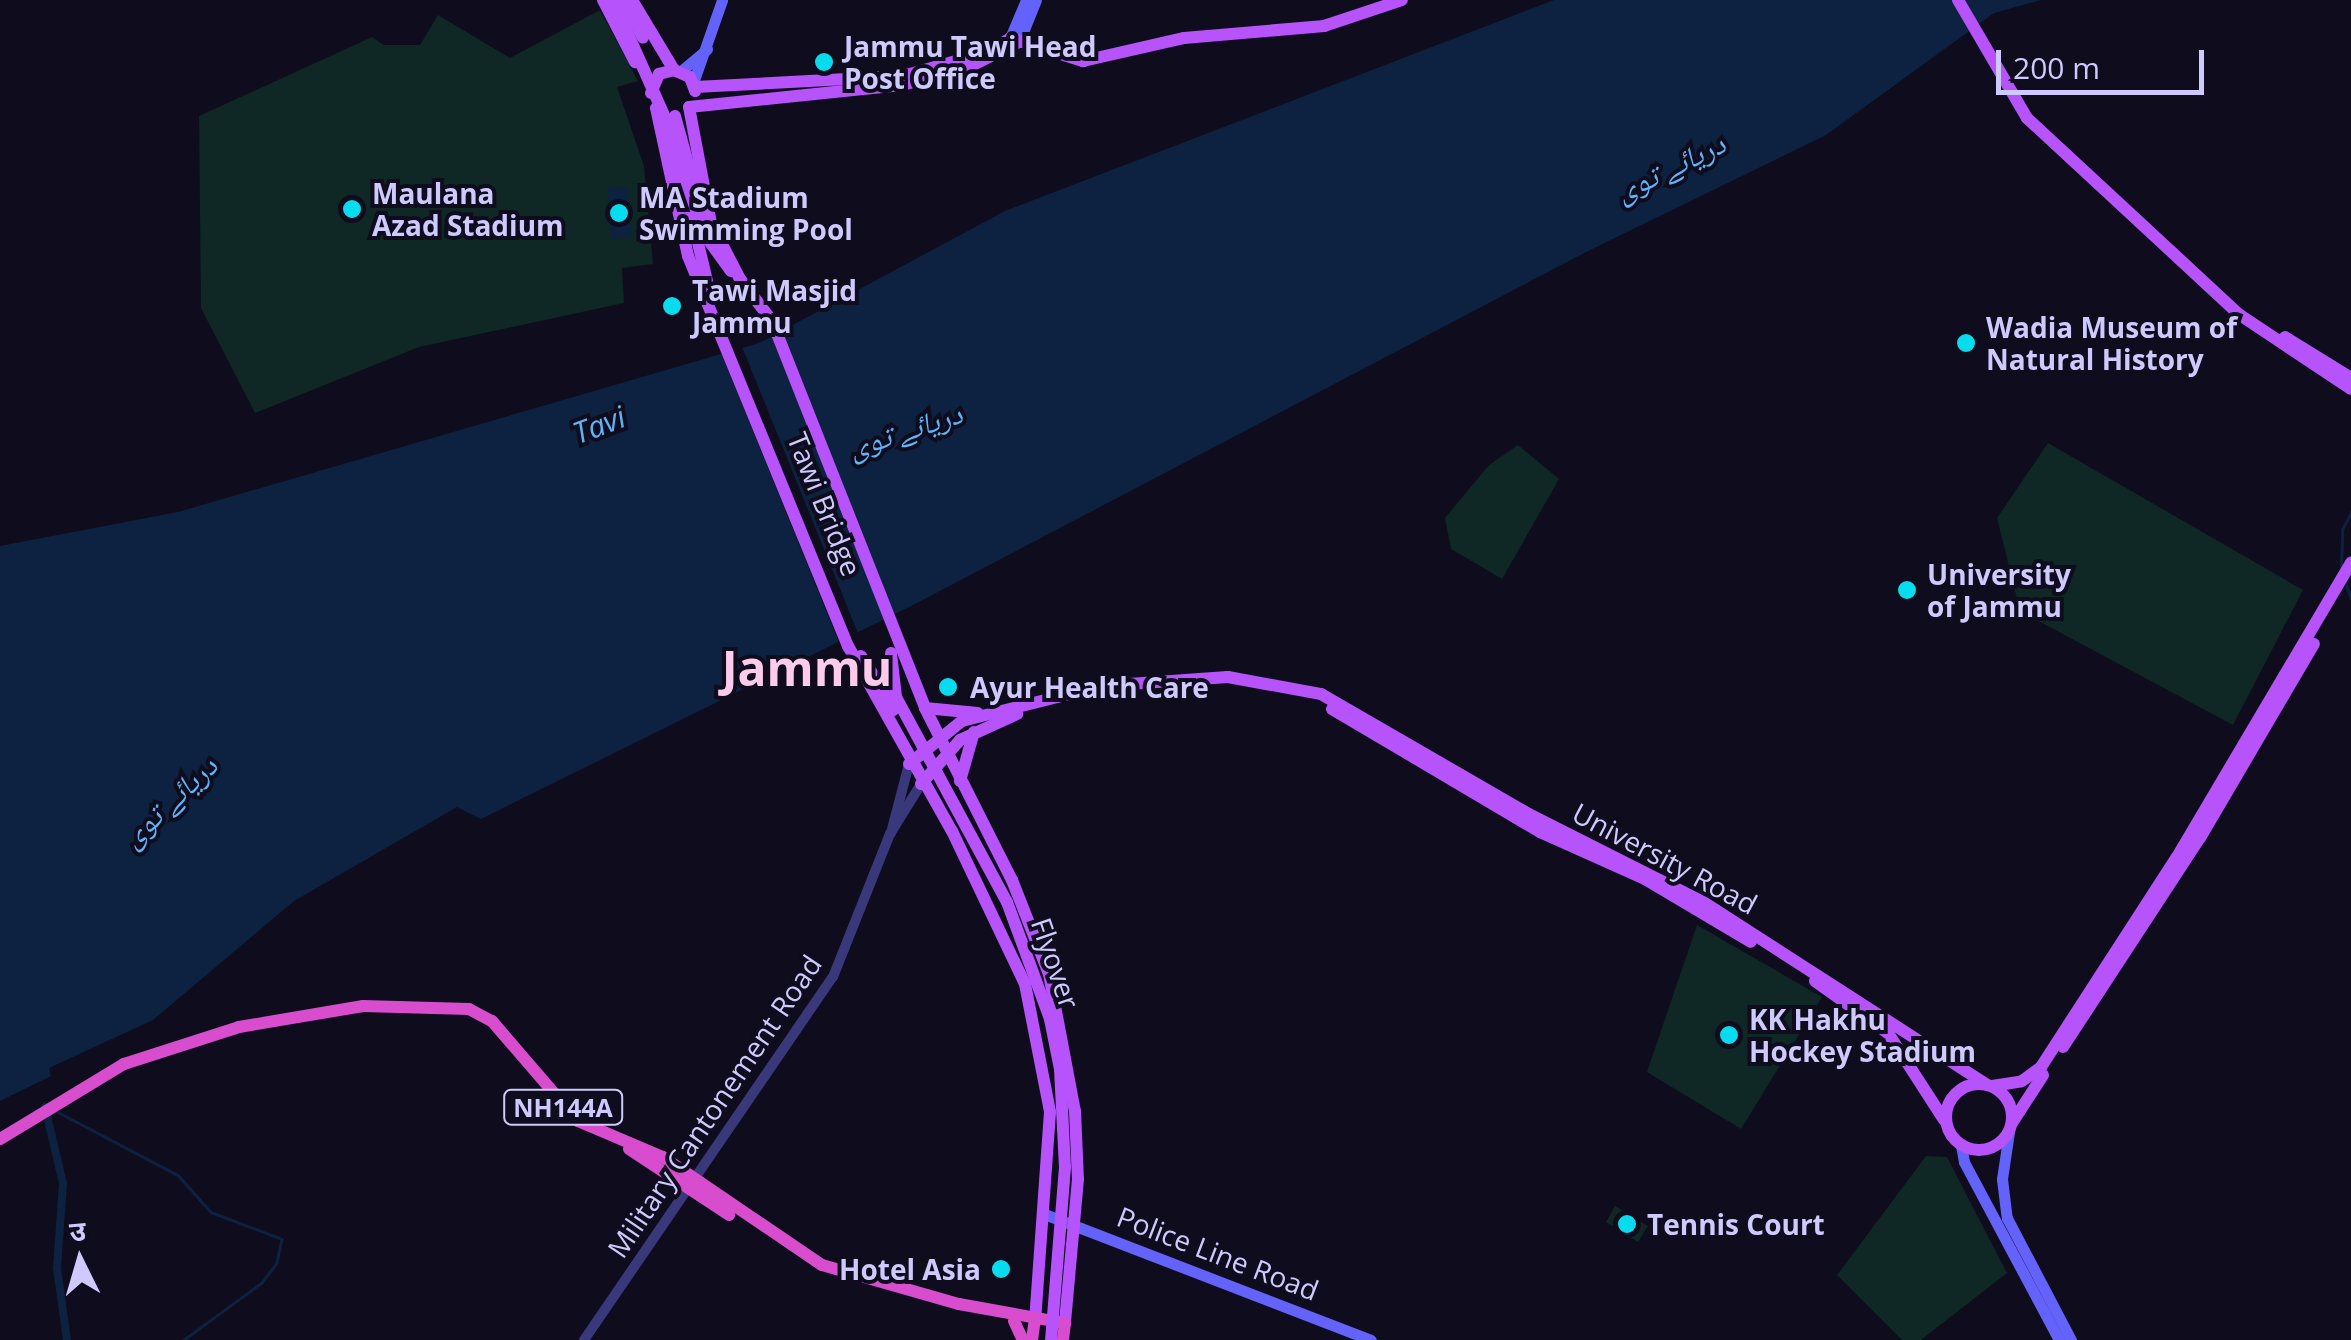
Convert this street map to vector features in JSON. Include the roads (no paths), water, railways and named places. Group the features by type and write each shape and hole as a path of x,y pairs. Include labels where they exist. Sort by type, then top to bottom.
{"highway":[{"name":"NH144A","path":"0,1139 137,1066 255,1030 362,1014 463,1016 486,1024 570,1124 641,1155 831,1269 1064,1331"},
{"name":"NH144A","path":"0,1148 71,1100"},
{"name":"NH144A","path":"693,1186 839,1278 1014,1321 1034,1322"},
{"path":"1014,1321 1023,1340"},
{"path":"1032,1340 1034,1322"}],"main road":[{"path":"603,0 653,101 686,249 722,328"},
{"path":"613,0 672,134 722,328"},
{"path":"624,0 652,56 691,174 704,234 772,320 938,739 1012,880 1060,1012 1075,1111 1074,1204 1064,1331"},
{"path":"632,0 678,70 694,85 903,76 988,52 1014,40 1072,62 1184,38 1324,26 1402,0"},
{"path":"722,0 689,107 709,215 740,279"},
{"path":"1014,40 1026,0"},
{"path":"653,101 672,114 689,107 902,86 967,68 1014,40 1036,0"},
{"path":"1101,56 1160,34 1313,20 1386,0"},
{"path":"1962,0 2027,118 2240,315 2351,389"},
{"path":"653,101 659,74 678,70 706,49"},
{"path":"2011,90 2241,306 2351,378"},
{"name":"Tawi Bridge","path":"722,328 854,648"},
{"path":"1961,1144 1985,1150 2010,1128 2200,838 2339,597 2351,562"},
{"path":"2059,1340 1964,1162 1961,1144 1944,1120 1957,1092 2022,1081 2041,1067 2351,580"},
{"name":"Flyover","path":"896,627 891,653 896,697 1007,902 1050,1018 1065,1148 1048,1340"},
{"path":"854,648 909,764 1008,941 1036,1021 1050,1112 1046,1215 1034,1322"},
{"name":"Flyover","path":"854,648 878,682 1002,904 1044,1020 1059,1148 1048,1340"},
{"name":"University Road","path":"1021,710 1088,688 1180,676 1262,680 1310,694 1386,727 1529,814 1664,880 1989,1086"},
{"path":"926,708 996,713"},
{"path":"909,764 962,720 1021,710"},
{"path":"921,784 947,753 974,732 1021,710"},
{"path":"960,781 974,732"},
{"path":"936,808 936,792 952,786 976,812"},
{"name":"University Road","path":"1886,1024 1944,1120"},
{"path":"1989,1086 2008,1102 2010,1128 2002,1179 2007,1218 2072,1340"},
{"path":"1072,1243 1099,1234 1074,1204"},
{"name":"Police Line Road","path":"1046,1215 1073,1222 1355,1337 1372,1340"}],"street":[{"path":"890,834 909,764"},
{"name":"Military Cantonement Road","path":"584,1340 833,977 890,834 921,784"}],"water":[{"path":"1554,0 2041,0 1994,13 1826,135 1586,252 915,604 481,819 457,807 294,901 153,1020 49,1068 51,1076 0,1101 0,546 178,512 759,343 1005,211"},
{"name":"MA Stadium Swimming Pool","path":"628,187 631,237 611,239 608,188"}],"waterway":[{"path":"2341,568 2342,530 2351,512"},
{"path":"2345,580 2351,598"},
{"path":"45,1107 63,1184 57,1268 67,1340"},
{"path":"56,1111 178,1175 211,1212 282,1239 277,1263 262,1283 184,1340"}],"place":[{"name":"Jammu Tawi Head Post Office","path":"824,62"},
{"name":"Maulana Azad Stadium","path":"352,209"},
{"name":"MA Stadium Swimming Pool","path":"619,213"},
{"name":"Tawi Masjid Jammu","path":"672,306"},
{"name":"Wadia Museum of Natural History","path":"1966,343"},
{"name":"University of Jammu","path":"1907,590"},
{"name":"Ayur Health Care","path":"948,687"},
{"name":"KK Hakhu Hockey Stadium","path":"1729,1035"},
{"name":"Tennis Court","path":"1627,1224"},
{"name":"Hotel Asia","path":"1001,1269"}],"district":[{"name":"Jammu","path":"807,668"}],"water label":[{"name":"دریائے توی","path":"1670,167"},
{"name":"Tavi","path":"599,425"},
{"name":"دریائے توی","path":"905,430"},
{"name":"دریائے توی","path":"169,801"}]}
